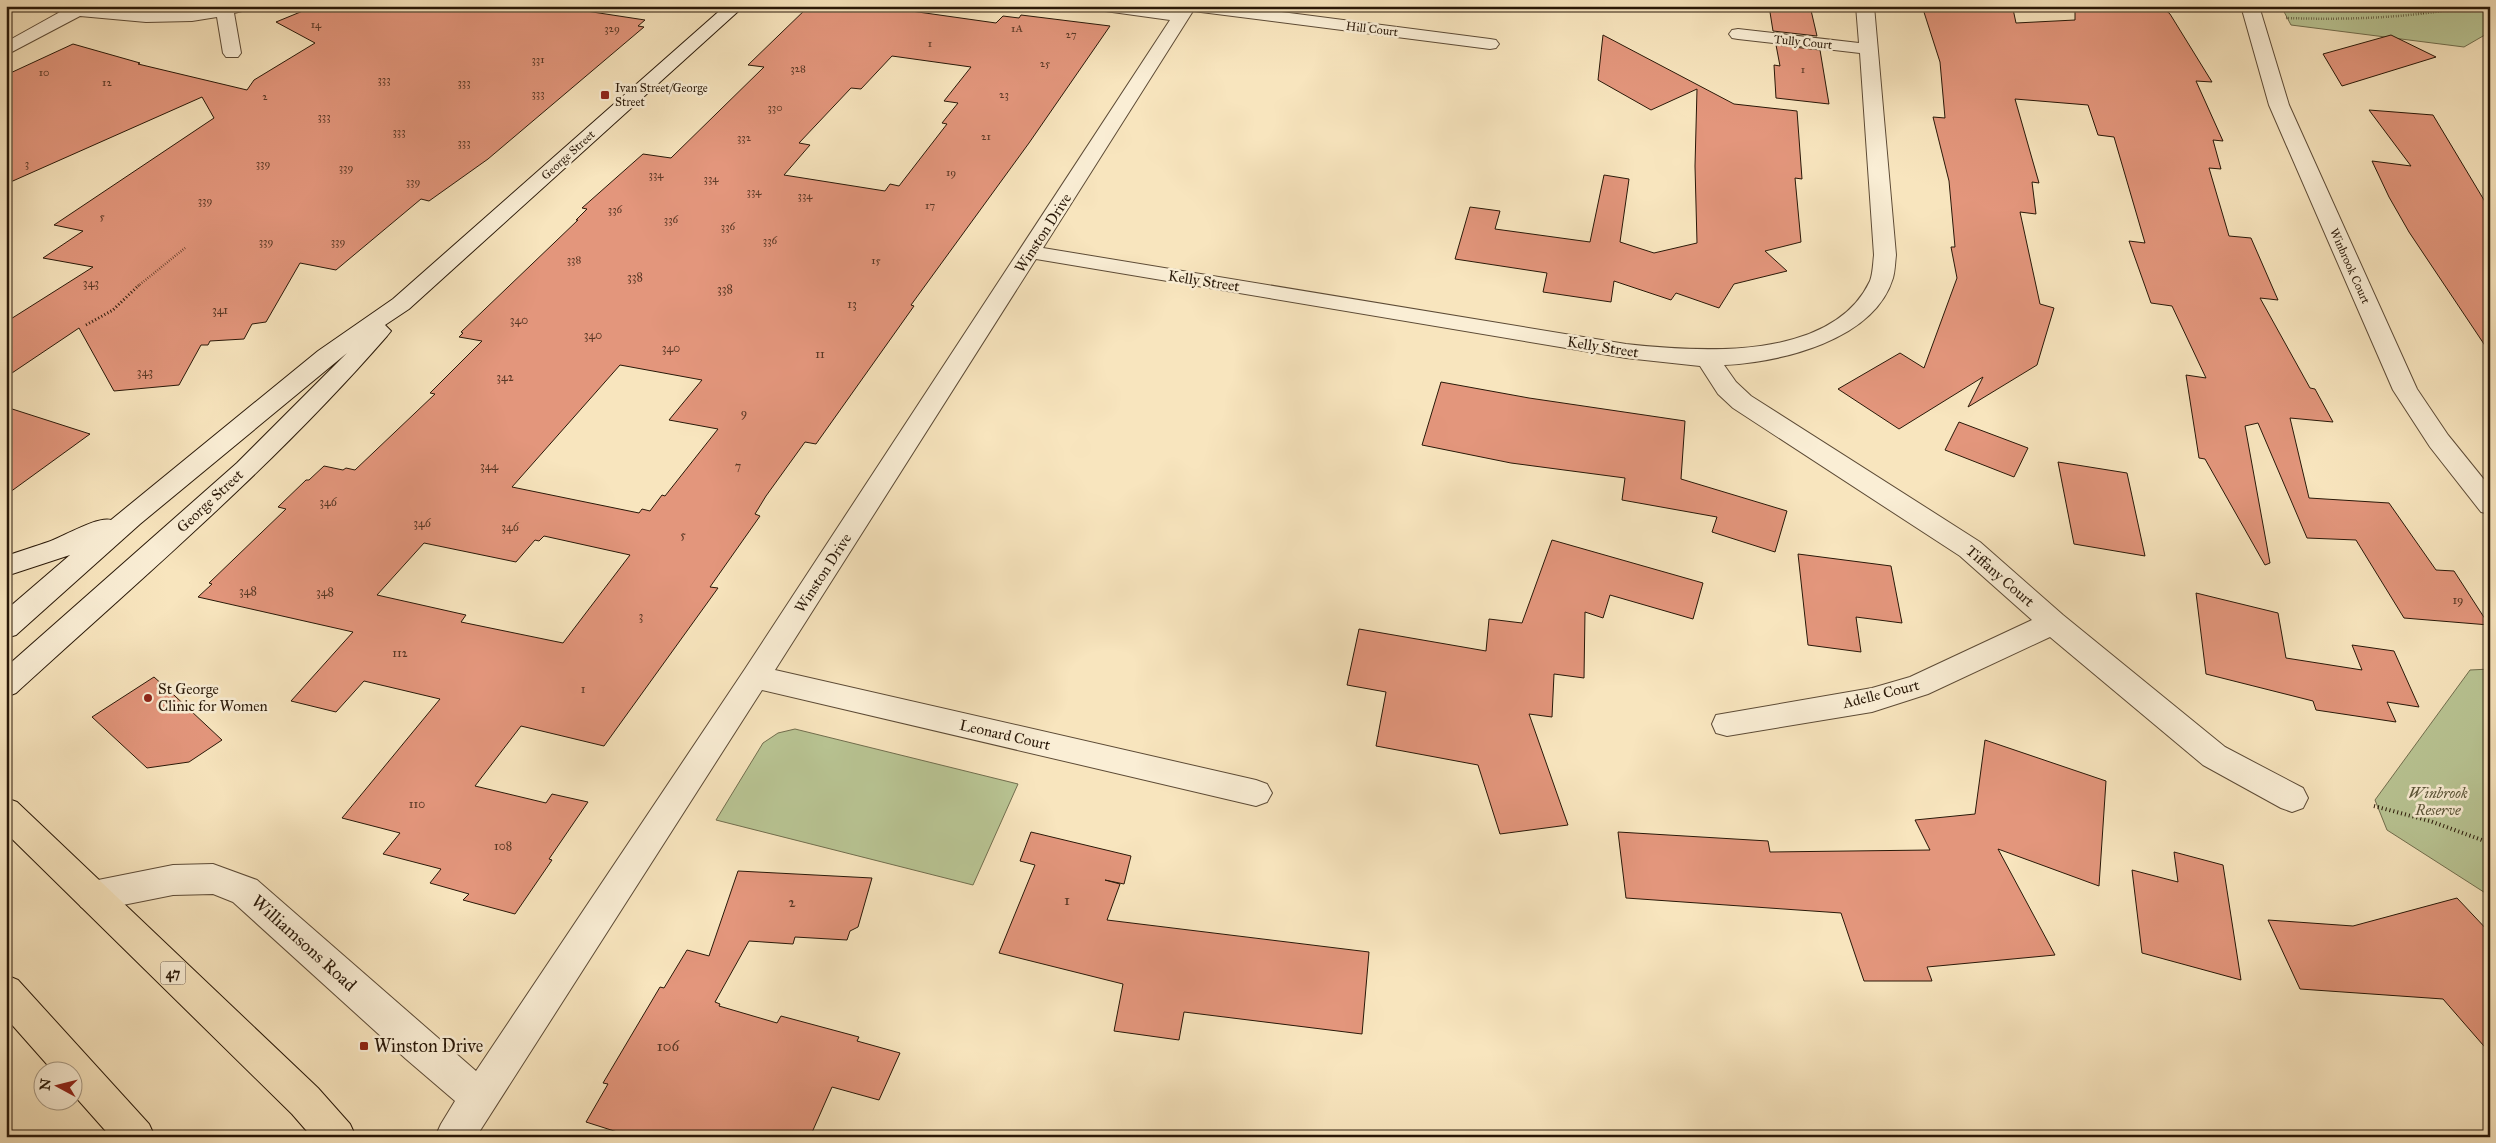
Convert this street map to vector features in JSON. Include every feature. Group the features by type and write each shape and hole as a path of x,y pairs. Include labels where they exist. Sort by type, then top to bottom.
{"main road":[{"name":"47","path":"6,812 305,1100 337,1137"},
{"path":"6,992 136,1137"}],"street":[{"path":"52,6 136,18 174,18 233,8 232,53"},
{"name":"George Street","path":"6,627 131,517 326,356 401,304 736,6"},
{"name":"Hill Court","path":"1104,6 1188,10 1490,44"},
{"name":"Kelly Street","path":"1030,252 1626,351 1707,358 1750,355 1787,348 1820,337 1848,322 1867,304 1881,281 1885,255 1866,6"},
{"name":"Winbrook Court","path":"2250,6 2279,105 2405,390 2439,441 2490,505"},
{"path":"6,50 77,10"},
{"name":"Winston Drive","path":"454,1137 1188,10"},
{"name":"Tully Court","path":"1738,34 1868,49"},
{"name":"George Street","path":"6,685 278,438 343,373 401,304"},
{"name":"Tiffany Court","path":"1707,358 1727,388 1742,402 1970,549 2053,623 2214,756 2292,798"},
{"path":"6,566 58,549 131,517"},
{"name":"Adelle Court","path":"1727,724 1872,700 1918,686 2053,623"},
{"name":"Leonard Court","path":"755,677 1256,793"},
{"name":"Williamsons Road","path":"93,896 173,880 213,879 246,891 419,1047 480,1098"}],"path":[{"path":"2389,6 2431,14"},
{"path":"2283,18 2356,20 2431,14 2472,6"},
{"path":"86,325 113,310 139,284 185,248"},
{"path":"2374,806 2430,821 2490,843"}],"green space":[{"path":"2281,6 2490,6 2490,32 2464,47 2291,25"},
{"name":"Winbrook Reserve","path":"2490,669 2490,896 2387,830 2375,800 2470,670"},
{"path":"795,729 1018,784 973,885 716,820 763,743 778,733"}],"building":[{"path":"315,6 593,6 586,11 645,20 638,26 644,27 488,159 429,201 421,199 336,270 300,263 266,322 252,324 244,339 210,341 208,345 201,345 179,385 114,391 79,328 6,377 6,322 93,267 43,258 83,231 54,225 214,118 202,97 6,184 6,75 73,44 140,63 138,64 247,90 254,80 315,43 276,22"},
{"path":"809,6 916,6 911,11 996,23 1003,16 1019,18 1021,15 1110,26 1029,143 911,305 914,306 816,444 805,442 766,496 755,514 760,516 710,587 718,588 604,746 521,726 475,786 546,803 552,794 588,802 549,859 552,860 515,914 463,900 469,894 430,883 441,869 383,854 400,833 342,818 440,699 364,681 336,712 291,701 353,632 198,597 212,584 209,583 286,509 278,507 306,480 309,480 324,466 343,470 346,468 355,470 435,394 430,393 482,341 459,337 463,333 461,332 578,220 576,220 587,209 582,208 643,154 671,158 764,67 748,65","holes":["892,56 971,67 944,101 958,103 942,123 947,124 899,186 890,184 885,191 784,175 810,145 799,143 851,88 861,89","620,365 702,380 669,420 718,429 665,496 662,495 650,511 642,509 639,513 512,487","544,536 630,555 563,643 461,622 466,615 377,595 424,543 516,562 535,540 539,541"]},
{"path":"1769,6 1810,6 1817,36 1773,31"},
{"path":"1922,6 1988,6 2013,9 2016,23 2075,20 2075,6 2161,6 2170,14 2212,82 2196,81 2223,141 2213,140 2221,169 2209,168 2229,236 2251,238 2278,300 2260,298 2310,388 2315,389 2333,422 2290,418 2309,498 2389,503 2436,570 2454,571 2489,625 2404,618 2356,540 2307,538 2258,423 2245,426 2270,563 2265,565 2205,459 2199,458 2186,375 2206,378 2172,306 2151,303 2129,241 2145,243 2114,137 2098,135 2088,105 2015,99 2039,183 2032,182 2036,214 2020,212 2040,304 2054,308 2037,365 1968,407 1983,377 1899,429 1838,389 1900,353 1924,368 1957,278 1951,247 1955,247 1949,181 1933,117 1945,118 1940,62"},
{"path":"1603,35 1734,104 1797,111 1802,179 1795,178 1801,242 1765,251 1787,271 1734,284 1719,308 1676,293 1671,300 1614,281 1611,302 1543,292 1547,273 1455,259 1470,207 1500,211 1495,229 1590,242 1604,175 1629,179 1620,242 1654,253 1697,243 1695,166 1697,89 1651,110 1598,80"},
{"path":"2391,35 2436,57 2342,86 2323,54"},
{"path":"1776,45 1820,50 1829,104 1776,98 1774,65 1780,66"},
{"path":"2369,110 2433,115 2490,210 2490,353 2409,232 2389,197 2372,161 2411,166"},
{"path":"1441,382 1529,398 1685,421 1681,479 1787,511 1775,552 1712,532 1717,517 1622,500 1625,478 1511,463 1422,445"},
{"path":"6,407 90,434 6,495"},
{"path":"1959,422 2028,448 2014,477 1945,450"},
{"path":"2058,462 2127,473 2145,556 2074,544"},
{"path":"1552,540 1703,583 1693,619 1610,595 1603,618 1585,612 1584,678 1554,674 1552,717 1529,714 1568,825 1500,834 1478,765 1376,746 1386,692 1347,685 1359,629 1486,651 1489,619 1522,623"},
{"path":"1798,554 1891,566 1902,623 1856,617 1861,652 1808,645"},
{"path":"2196,593 2278,613 2286,658 2362,670 2352,645 2394,651 2419,707 2387,702 2396,722 2316,710 2313,701 2206,674"},
{"name":"St George Clinic for Women","path":"154,677 222,740 189,762 147,768 92,717"},
{"path":"1985,740 2106,781 2099,886 1998,849 2055,955 1927,967 1932,981 1864,981 1841,913 1626,898 1618,832 1768,841 1770,852 1930,850 1915,820 1975,814"},
{"path":"1031,832 1131,856 1124,884 1105,880 1120,884 1107,920 1369,952 1362,1034 1184,1012 1179,1040 1114,1031 1123,984 999,953 1035,865 1020,861"},
{"path":"2174,852 2223,865 2241,980 2142,953 2132,870 2178,882"},
{"path":"738,871 872,878 858,927 850,931 847,940 795,937 793,944 749,941 715,1002 720,1004 719,1006 777,1023 781,1016 859,1037 857,1041 900,1053 879,1100 832,1087 810,1137 633,1137 586,1122 608,1084 603,1083 660,987 664,988 687,950 709,956"},
{"path":"2457,898 2490,933 2490,1053 2443,999 2300,989 2268,920 2353,926"}],"place":[{"name":"Ivan Street/George Street","path":"605,95"},
{"name":"St George Clinic for Women","path":"148,698"},
{"name":"Winston Drive","path":"364,1046"}]}
